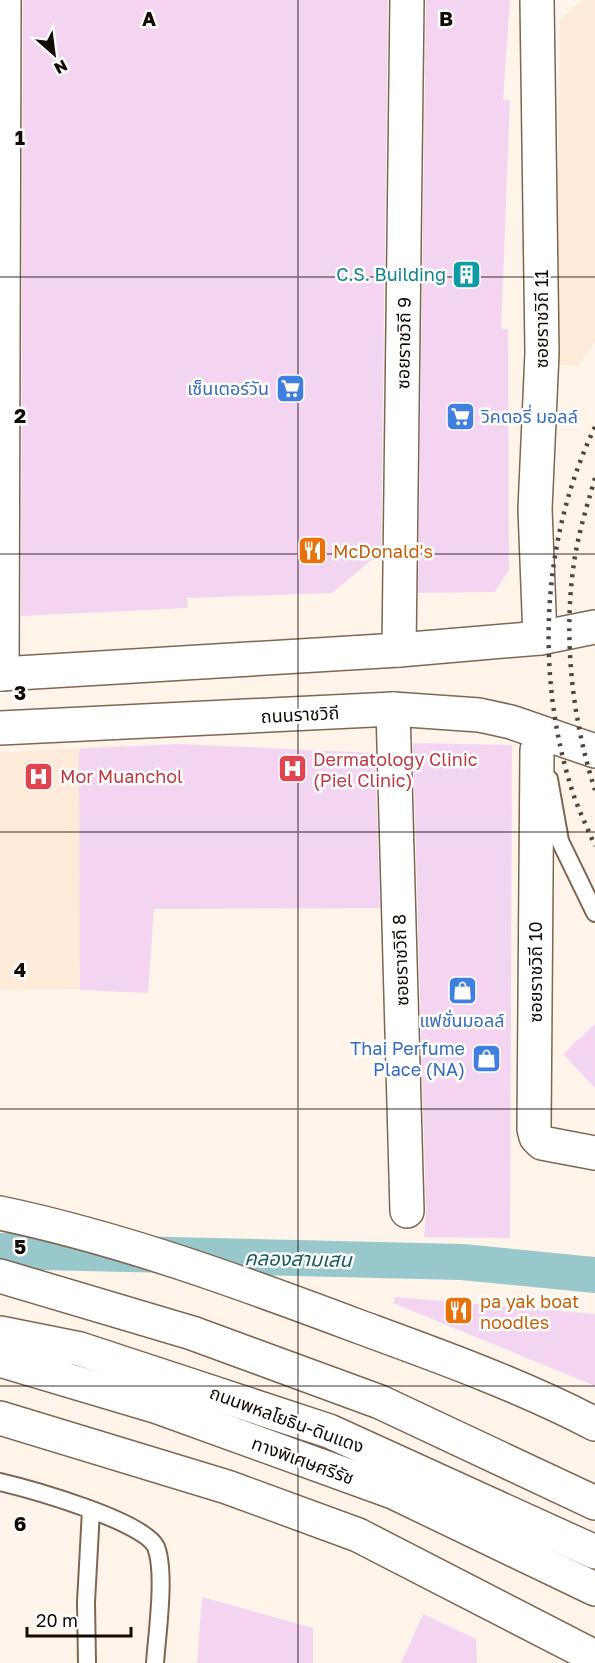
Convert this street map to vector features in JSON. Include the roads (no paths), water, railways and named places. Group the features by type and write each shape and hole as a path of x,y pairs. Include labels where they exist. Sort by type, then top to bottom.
{"main road":[{"path":"4,0 1,674 399,650 540,638 595,627"},
{"name":"ซอยราชวิถี 9","path":"399,650 407,0"},
{"name":"ซอยราชวิถี 11","path":"537,0 542,353 535,509 540,638"},
{"name":"ถนนราชวิถี","path":"0,728 393,710 480,715 540,738 595,751"},
{"name":"ซอยราชวิถี 8","path":"393,710 407,1211"},
{"name":"ซอยราชวิถี 10","path":"540,738 537,759 534,1129 536,1137 542,1143 595,1154"},
{"path":"0,1213 45,1223 217,1275 436,1355 584,1418"},
{"path":"0,1276 192,1333 380,1402 595,1503"},
{"name":"ถนนพหลโยธิน-ดินแดง","path":"0,1333 80,1349 329,1431 595,1552"},
{"name":"ทางพิเศษศรีรัช","path":"0,1360 158,1407 393,1492 595,1589"},
{"path":"0,1418 227,1486 358,1536 588,1653"}],"lane":[{"path":"540,738 560,841 595,913"},
{"path":"0,1482 91,1510 141,1531 156,1547 160,1580 155,1663"},
{"path":"87,1663 86,1602 91,1510"}],"waterway":[{"name":"คลองสามเสน","path":"0,1251 462,1262 595,1275"}],"railway":[{"path":"595,427 577,469 564,513 555,559 550,605 549,651 552,697 560,743 573,794 595,846"},
{"path":"595,478 576,552 569,620 575,706 580,735 595,790"}],"place":[{"name":"C.S. Building","path":"467,274"},
{"name":"เซ็นเตอร์วัน","path":"290,388"},
{"name":"วิคตอรี่ มอลล์","path":"460,416"},
{"name":"McDonald's","path":"312,551"},
{"name":"Dermatology Clinic (Piel Clinic)","path":"292,769"},
{"name":"Mor Muanchol","path":"39,776"},
{"name":"แฟชั่นมอลล์","path":"462,991"},
{"name":"Thai Perfume Place (NA)","path":"486,1058"},
{"name":"pa yak boat noodles","path":"459,1311"}]}
